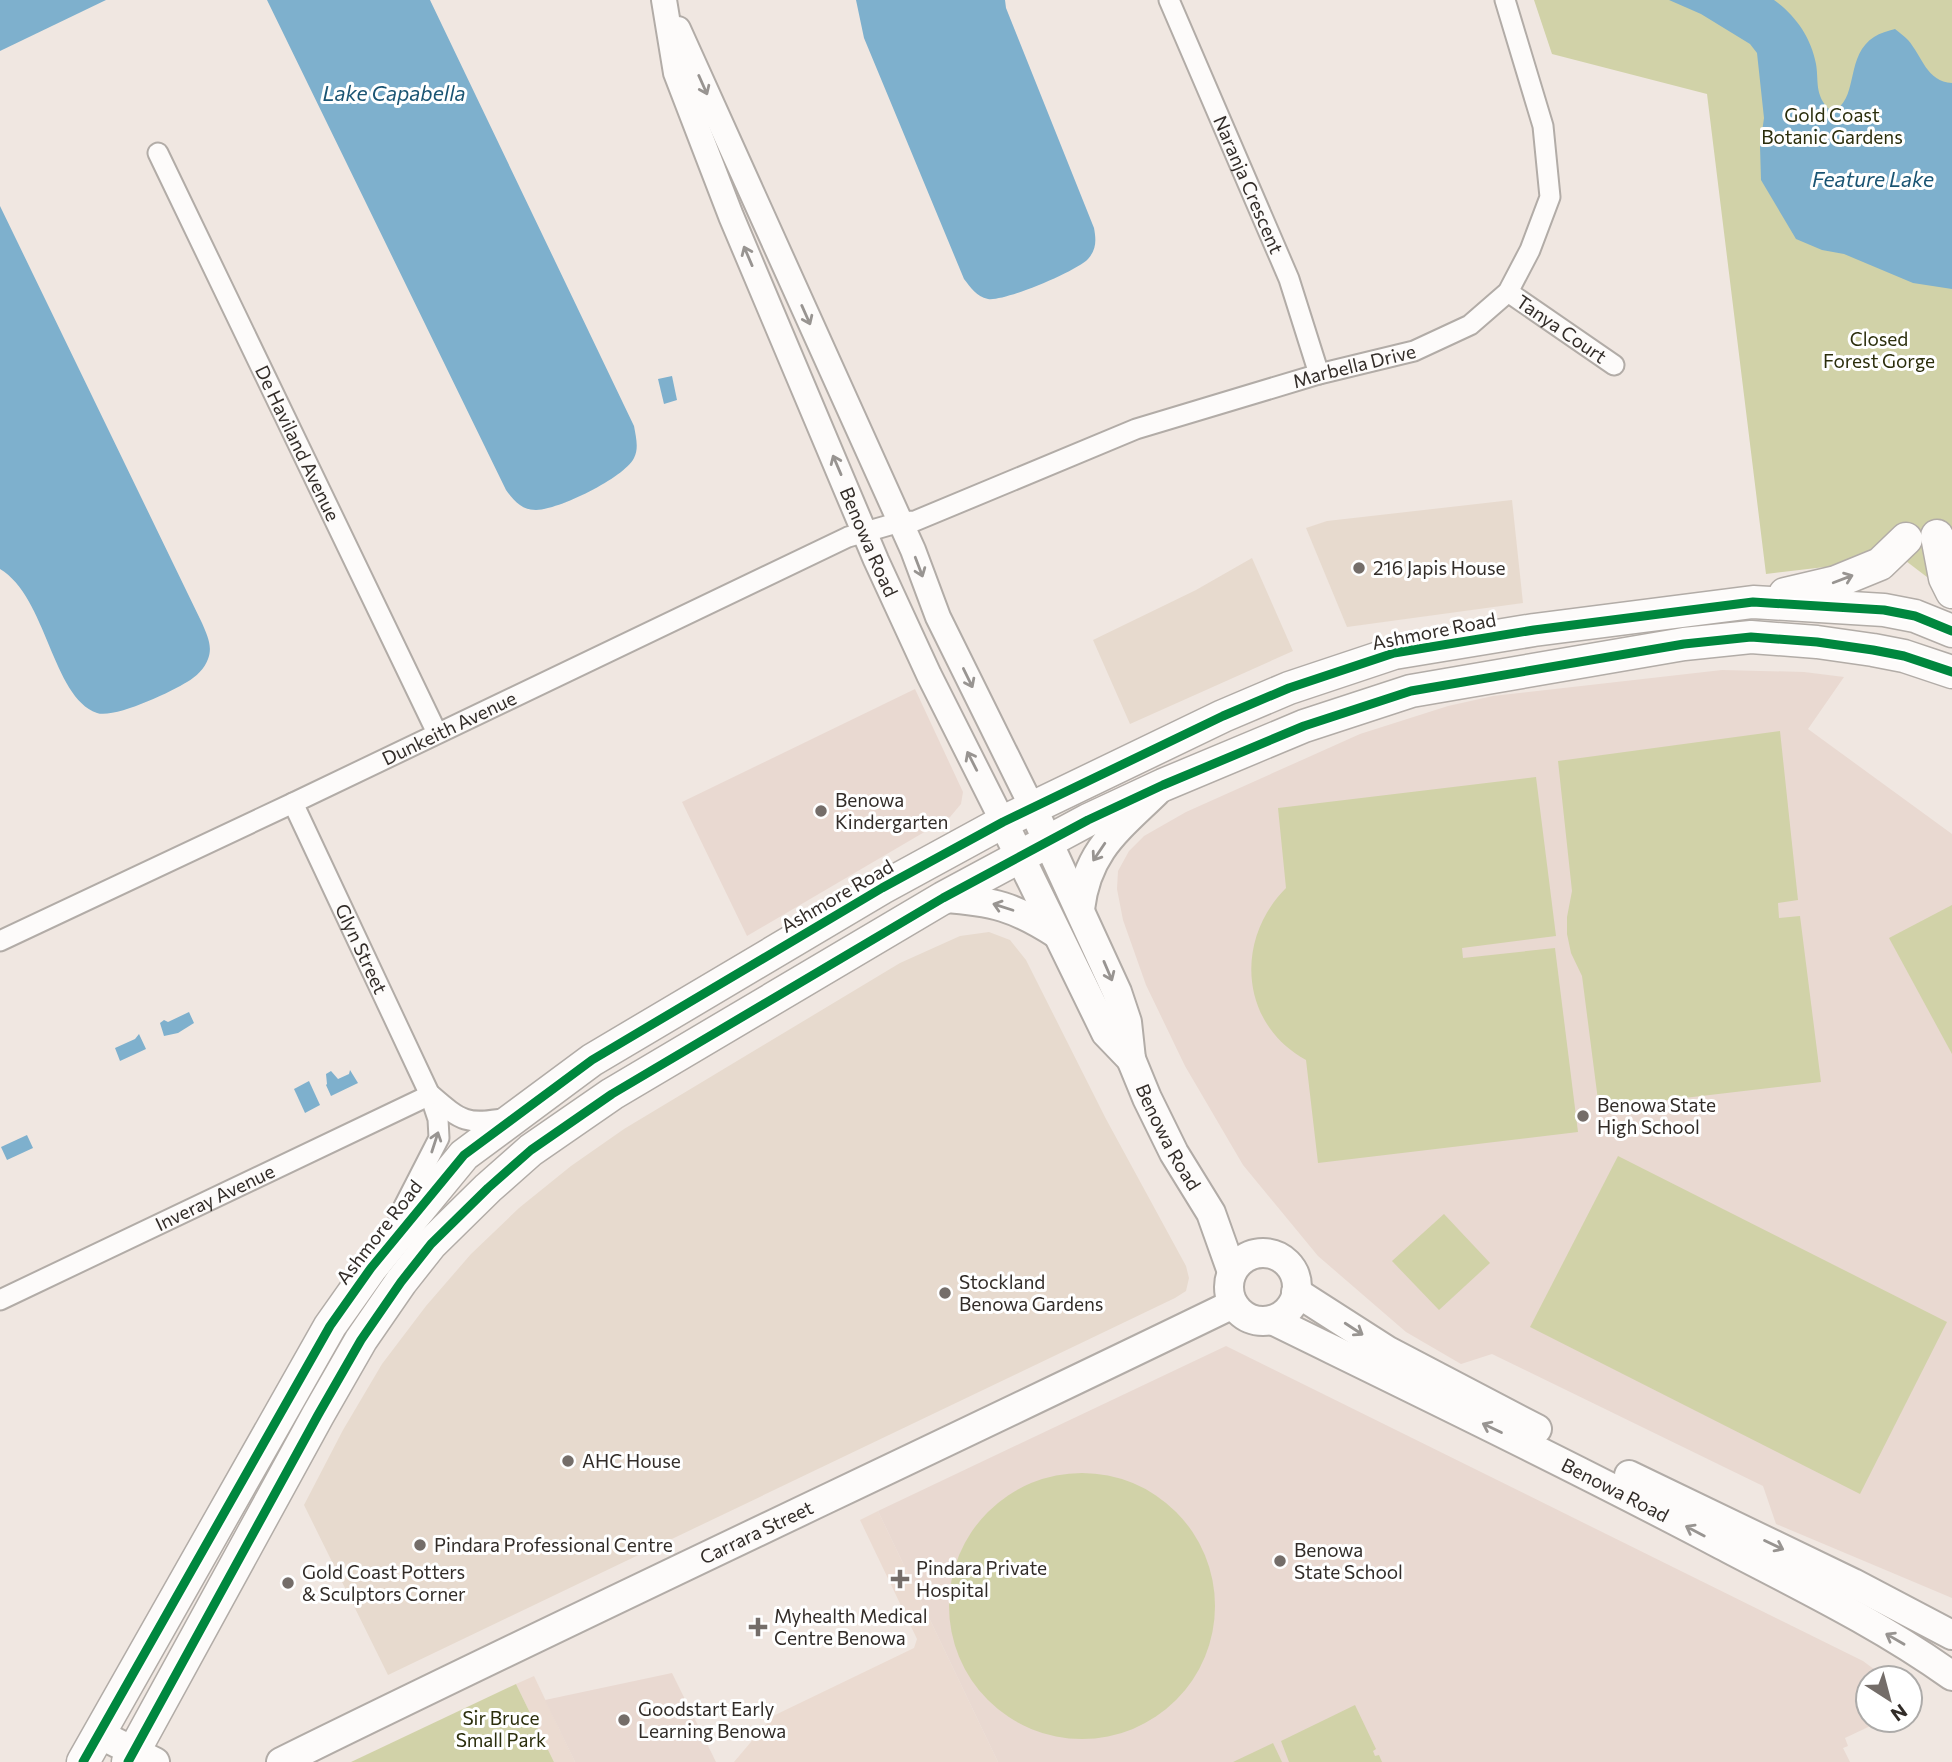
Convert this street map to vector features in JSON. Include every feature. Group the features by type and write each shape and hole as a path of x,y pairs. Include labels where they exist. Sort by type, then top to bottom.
{"main road":[{"path":"1937,536 1945,578 1952,592"},
{"path":"1754,602 1836,582 1880,564 1906,539"},
{"name":"Ashmore Road","path":"83,1762 330,1325 371,1268 464,1154 592,1060 882,888 1032,807 1234,711 1289,688 1394,653 1534,630 1754,602 1884,610 1914,616 1952,631"},
{"path":"99,1734 139,1759 271,1499 361,1340 431,1244 466,1209 531,1150 612,1094 943,898 1048,841 1163,785 1304,726 1411,691 1684,644 1751,637 1817,642 1904,656 1952,672"},
{"path":"1080,909 1083,884 1094,859 1111,836 1163,785"},
{"name":"Benowa Road","path":"1032,807 1117,992 1127,1022 1131,1059 1161,1126 1241,1263"},
{"name":"Benowa Road","path":"1003,822 1106,1033 1131,1059"},
{"path":"943,898 985,901 1029,916 1057,934"},
{"path":"1270,1253 1288,1263 1297,1281 1296,1292 1288,1309 1272,1320 1250,1319 1240,1312 1233,1304 1228,1282 1241,1263 1270,1253"},
{"name":"Benowa Road","path":"1296,1292 1388,1351 1479,1399 1624,1473 1853,1583 1952,1635"},
{"name":"Carrara Street","path":"281,1762 486,1661 1233,1304"},
{"name":"Benowa Road","path":"1272,1320 1633,1498 1839,1606 1927,1658 1952,1676"}],"street":[{"name":"Benowa Road","path":"664,0 900,522 938,617 1032,807"},
{"name":"Benowa Road","path":"664,0 676,73 732,216 864,531 929,675 1003,822"},
{"name":"Naranja Crescent","path":"1169,0 1289,279 1319,374"},
{"name":"Marbella Drive","path":"900,522 915,521 1136,429 1319,374 1414,351 1470,325 1507,292 1530,250 1550,197 1543,126 1505,0"},
{"name":"De Haviland Avenue","path":"158,153 437,733"},
{"name":"Tanya Court","path":"1507,292 1614,365"},
{"name":"Dunkeith Avenue","path":"0,941 864,531 900,522"},
{"name":"Glyn Street","path":"293,803 430,1095 438,1119 439,1138 371,1268"},
{"name":"Glyn Street","path":"430,1095 457,1117 479,1123 513,1117"},
{"name":"Inveray Avenue","path":"0,1300 430,1095"}],"shaded area":[{"path":"1512,500 1523,603 1347,627 1306,528 1327,521"},
{"path":"1252,558 1293,651 1130,724 1093,640 1196,590"},
{"name":"Benowa State High School","path":"1722,670 1804,672 1844,677 1808,729 1952,834 1952,1598 1776,1524 1763,1486 1492,1354 1461,1364 1406,1332 1318,1256 1243,1165 1185,1066 1146,985 1123,920 1117,889 1118,871 1129,851 1144,836 1186,812 1360,734 1448,706 1493,696"},
{"name":"Benowa Kindergarten","path":"915,689 963,792 961,804 950,817 747,936 682,802"},
{"path":"989,932 1010,940 1026,960 1106,1119 1186,1266 1189,1278 1186,1291 388,1675 304,1505 343,1430 382,1364 426,1306 471,1254 519,1208 571,1166 624,1129 900,963 960,936"},
{"name":"Benowa State School","path":"1226,1346 1863,1661 1867,1664 1854,1664 1854,1734 1845,1738 1848,1746 1843,1748 1850,1762 998,1762 878,1511"},
{"name":"Pindara Private Hospital","path":"878,1511 998,1762 734,1762 773,1716 914,1648 917,1639 860,1520"},
{"name":"Goodstart Early Learning Benowa","path":"672,1673 716,1762 575,1762 545,1700"},
{"path":"534,1676 575,1762 554,1762 516,1684"}],"green space":[{"name":"Gold Coast Botanic Gardens","path":"1534,0 1952,0 1952,592 1944,590 1902,558 1766,574 1707,94 1552,54"},
{"path":"1780,731 1798,900 1778,903 1779,918 1800,916 1821,1082 1599,1108 1582,976 1571,953 1567,934 1572,891 1558,761"},
{"path":"1536,777 1556,936 1462,948 1463,958 1555,948 1578,1132 1318,1163 1306,1060 1284,1044 1267,1025 1257,1003 1252,979 1252,955 1258,931 1269,909 1286,888 1278,808"},
{"path":"1952,905 1952,1054 1889,938"},
{"path":"1618,1156 1947,1322 1860,1494 1530,1327"},
{"path":"1444,1214 1490,1263 1439,1310 1392,1261"},
{"path":"1082,1473 1133,1483 1176,1512 1205,1555 1215,1606 1205,1657 1176,1700 1133,1729 1082,1739 1031,1729 988,1700 959,1657 949,1606 959,1555 988,1512 1031,1483"},
{"name":"Sir Bruce Small Park","path":"516,1684 554,1762 351,1762"},
{"path":"1355,1705 1376,1749 1373,1751 1375,1756 1379,1755 1382,1762 1289,1762 1281,1741"},
{"path":"1273,1743 1282,1762 1233,1762"}],"water":[{"path":"0,0 106,0 0,51"},
{"name":"Lake Capabella","path":"267,0 430,0 634,426 636,454 618,475 590,492 546,509 527,508 512,498 506,490"},
{"path":"856,0 1005,0 1094,228 1095,244 1088,259 1056,278 1009,296 988,299 972,288 964,279 864,38"},
{"name":"Feature Lake","path":"1669,0 1774,0 1789,13 1806,36 1814,54 1819,93 1830,110 1837,109 1848,94 1859,54 1865,45 1876,36 1895,29 1913,46 1931,73 1944,82 1952,83 1952,289 1913,283 1844,254 1822,250 1796,239 1761,180 1760,146 1764,118 1757,53 1750,44 1701,14"},
{"path":"0,206 209,641 208,659 194,678 156,698 116,712 97,713 82,703 69,688 29,601 16,583 0,569"},
{"path":"672,376 677,400 664,404 658,379"},
{"path":"189,1012 194,1023 178,1033 164,1036 160,1023"},
{"path":"139,1034 146,1049 120,1061 115,1048 135,1039"},
{"path":"350,1070 358,1083 331,1096 326,1085 326,1074 331,1071 338,1079 349,1074"},
{"path":"309,1081 320,1105 305,1113 294,1089"},
{"path":"27,1135 33,1148 7,1160 1,1147"}],"cycle path":[{"path":"83,1762 330,1326 371,1268 464,1155 592,1060 882,888 1003,822 1223,716 1289,688 1394,653 1534,630 1753,602 1884,610 1915,616 1952,631"},
{"path":"128,1762 318,1415 361,1340 401,1282 431,1244 488,1188 531,1150 612,1094 943,898 1088,820 1163,785 1304,726 1411,691 1684,644 1751,637 1873,650 1904,656 1952,672"}],"place":[{"name":"216 Japis House","path":"1359,568"},
{"name":"Benowa Kindergarten","path":"821,811"},
{"name":"Benowa State High School","path":"1583,1116"},
{"name":"Stockland Benowa Gardens","path":"945,1293"},
{"name":"AHC House","path":"568,1461"},
{"name":"Pindara Professional Centre","path":"420,1545"},
{"name":"Benowa State School","path":"1280,1561"},
{"name":"Pindara Private Hospital","path":"900,1579"},
{"name":"Gold Coast Potters & Sculptors Corner","path":"288,1583"},
{"name":"Myhealth Medical Centre Benowa","path":"758,1627"},
{"name":"Goodstart Early Learning Benowa","path":"624,1720"}],"park label":[{"name":"Closed Forest Gorge","path":"1879,350"}]}
